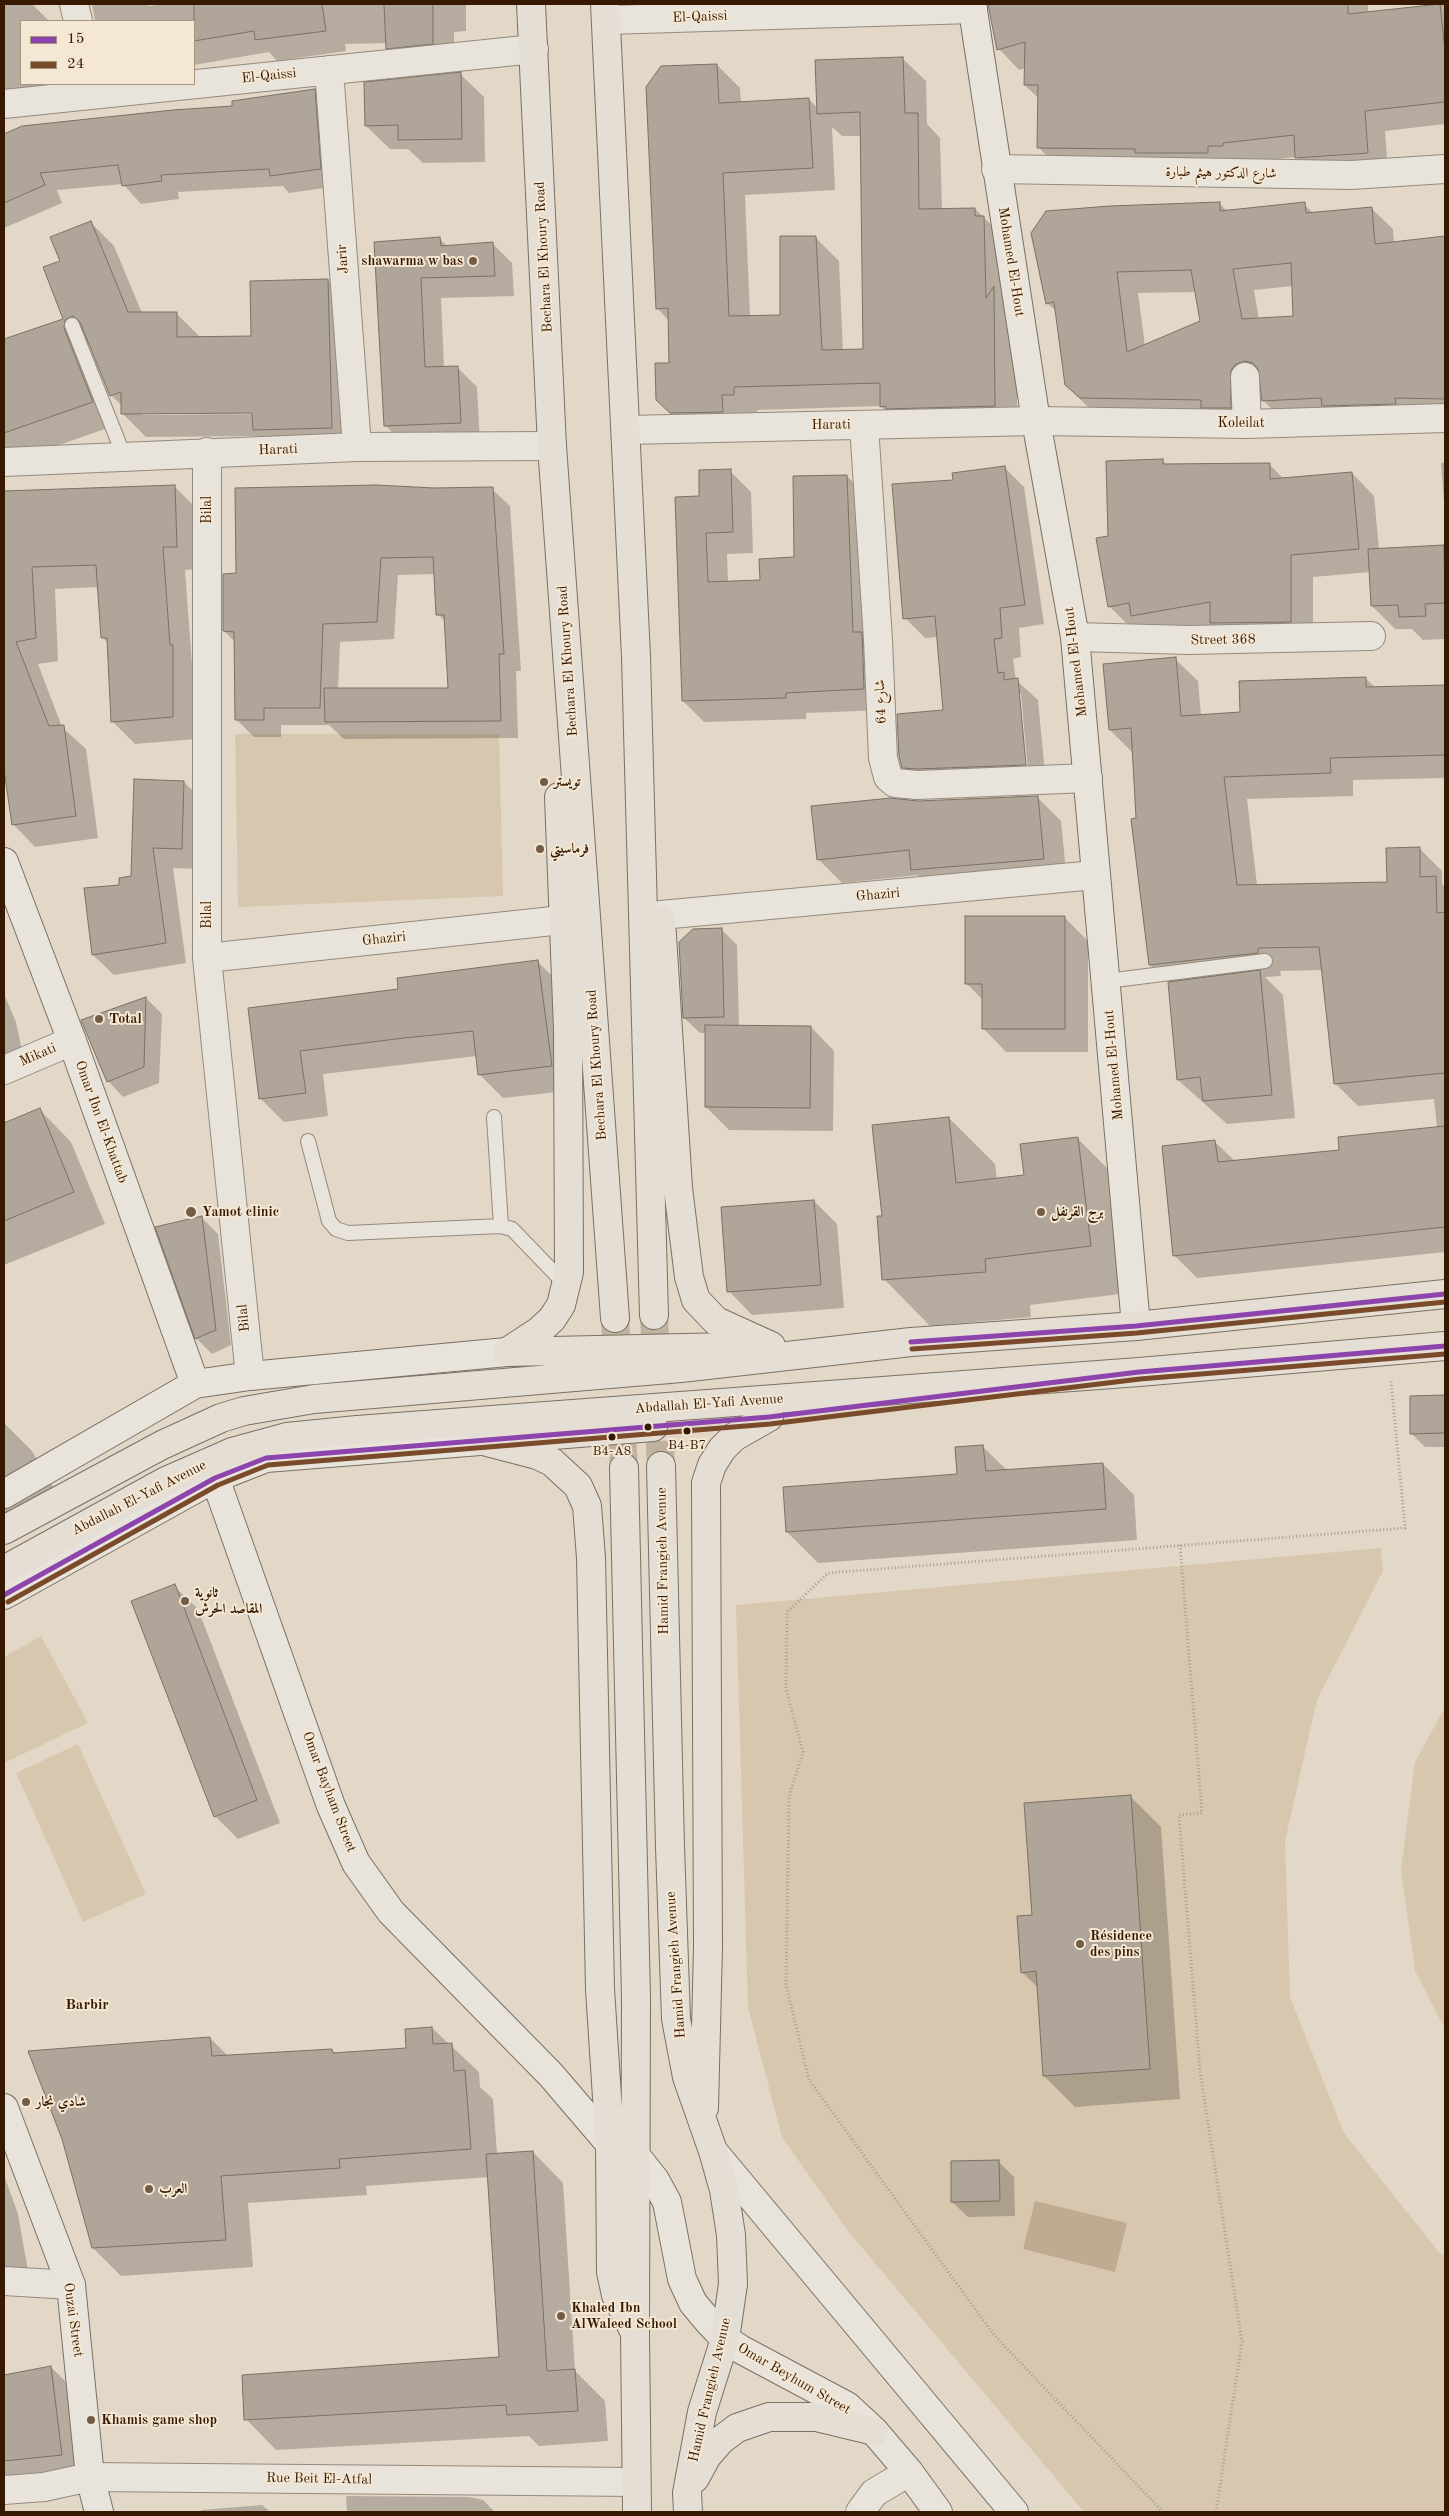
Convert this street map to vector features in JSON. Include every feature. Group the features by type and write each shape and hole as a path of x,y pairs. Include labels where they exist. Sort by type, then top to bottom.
{"main road":[{"name":"Bechara El Khoury Road","path":"531,4 552,446 615,1318"},
{"path":"606,12 636,657 654,1315"},
{"path":"507,1352 539,1331 552,1319 561,1305 567,1286 570,1252 568,1030 562,920 557,739 559,679 565,628"},
{"path":"636,657 650,714 660,915 678,1188 689,1277 696,1300 716,1321 771,1346"},
{"path":"4,1530 162,1445 221,1418 244,1411 314,1399 681,1368 911,1342 1136,1326 1445,1294"},
{"path":"507,1352 911,1342"},
{"name":"Abdallah El-Yafi Avenue","path":"4,1570 166,1482 232,1452 287,1437 357,1430 1139,1372 1445,1346"},
{"path":"480,1441 770,1417 1139,1372"},
{"path":"704,2122 708,1947 706,1483 712,1465 728,1443 734,1437 770,1417"},
{"path":"480,1441 537,1455 552,1462 578,1486 587,1506 591,1558 600,1989 610,2144 611,2272 616,2295 635,2334"},
{"name":"Hamid Frangieh Avenue","path":"661,1466 670,1856 676,2019 687,2077 714,2151 724,2190 731,2235 733,2284 725,2339 702,2412 688,2503"},
{"path":"624,1468 636,1998 635,2334 637,2512"},
{"path":"688,2503 707,2456 721,2440 737,2428 754,2421 769,2417 792,2415 816,2417 874,2431"}],"street":[{"path":"74,4 78,20"},
{"name":"El-Qaissi","path":"606,12 972,6"},
{"name":"Mohamed El-Hout","path":"972,6 1036,421 1075,637 1107,981 1136,1326"},
{"name":"El-Qaissi","path":"195,81 329,70 534,49"},
{"name":"Jarir","path":"329,70 357,447"},
{"name":"El-Qaissi","path":"4,104 94,89 143,85"},
{"name":"شارع الدكتور هيثم طبارة","path":"996,169 1351,175 1445,169"},
{"path":"1245,377 1247,424"},
{"name":"Koleilat","path":"1036,421 1247,424 1445,418"},
{"name":"Harati","path":"626,430 1036,421"},
{"name":"شارع 64","path":"864,425 877,622 883,758 888,777 895,783 917,785 1088,778"},
{"name":"Harati","path":"4,462 357,447 552,446"},
{"name":"Bilal","path":"207,452 207,958 250,1376"},
{"name":"Street 368","path":"1075,637 1189,640 1371,636"},
{"name":"Omar Ibn El-Khattab","path":"4,862 72,1041 195,1384"},
{"name":"Ghaziri","path":"660,915 1096,876"},
{"name":"Ghaziri","path":"207,958 562,920"},
{"name":"Mikati","path":"4,1070 72,1041"},
{"path":"4,1494 195,1384 250,1376 507,1352"},
{"name":"Abdallah El-Yafi Avenue","path":"4,1595 215,1478 266,1458 480,1441"},
{"name":"Omar Bayham Street","path":"215,1478 332,1806 356,1863 391,1912 551,2075 610,2144"},
{"name":"Ouzai Street","path":"4,2108 71,2285 90,2477 98,2512"},
{"path":"714,2151 1014,2512"},
{"name":"Omar Beyhum Street","path":"636,2156 655,2180 667,2202 682,2279 693,2303 725,2339 847,2406 874,2431 909,2472 938,2512"},
{"path":"4,2280 71,2285"},
{"path":"860,2512 874,2493 909,2472"},
{"name":"Rue Beit El-Atfal","path":"4,2490 44,2487 90,2477 636,2482"}],"lane":[{"path":"72,325 124,456"},
{"path":"1107,981 1265,961"},
{"path":"494,1117 501,1226"},
{"path":"308,1142 329,1221 336,1229 348,1233 501,1226 512,1229 521,1236 567,1286"}],"path":[{"path":"1163,2512 994,2334 809,2080 786,1985 789,1797 803,1752 786,1689 787,1612 828,1573 1405,1528 1388,1351"},
{"path":"1180,1546 1202,1813 1179,1815 1200,2071 1242,2342 1216,2512"}],"shaded area":[{"path":"235,734 499,734 503,896 238,907"},
{"path":"1381,1548 1383,1571 1317,1700 1285,1841 1290,1997 1344,2133 1439,2252 1445,2256 1445,2512 1084,2512 848,2231 782,2137 748,2008 736,1605"},
{"path":"41,1636 88,1723 4,1763 4,1657"},
{"path":"1445,1707 1445,2029 1415,1971 1401,1869 1415,1762"},
{"path":"78,1744 146,1894 83,1922 16,1773"},
{"path":"1035,2201 1127,2223 1115,2272 1023,2249"}],"building":[{"path":"194,4 322,4 326,31 255,40 254,31 195,41"},
{"path":"384,4 433,4 433,44 386,49"},
{"path":"988,4 1348,4 1348,14 1440,4 1445,50 1445,102 1365,111 1368,153 1295,158 1294,135 1223,143 1223,146 1208,146 1208,153 1135,153 1135,149 1037,148 1038,85 1024,85 1025,42 997,50"},
{"path":"903,57 905,113 918,113 919,209 975,208 975,216 984,216 986,298 994,286 995,406 886,409 886,406 880,407 880,383 734,387 734,395 722,395 723,412 670,413 656,400 655,363 669,363 668,308 656,309 646,87 661,66 717,64 719,103 809,98 813,168 723,173 729,316 780,315 780,236 816,236 822,350 863,349 860,112 817,114 815,60"},
{"path":"461,72 462,139 398,140 398,125 365,126 364,82"},
{"path":"315,89 321,169 270,176 269,169 161,175 162,181 122,186 118,165 40,173 45,185 4,203 4,134 22,126 173,110 232,106 232,101"},
{"path":"1220,202 1220,211 1305,202 1306,213 1372,207 1375,244 1445,236 1445,399 1395,398 1396,404 1322,406 1321,398 1262,401 1258,369 1253,363 1245,361 1236,364 1231,370 1231,408 1201,408 1201,400 1080,398 1065,385 1054,302 1046,304 1031,233 1046,211 1110,206","holes":["1291,263 1293,316 1242,319 1233,269","1191,270 1200,321 1127,352 1117,272"]},
{"path":"91,221 128,312 177,312 177,337 251,336 250,281 328,279 332,428 253,430 252,413 121,414 121,392 110,396 80,322 73,316 65,320 64,328 93,402 4,433 4,339 63,319 43,267 60,261 50,237"},
{"path":"440,237 441,246 493,242 495,276 421,278 425,367 458,366 461,423 384,426 374,242"},
{"path":"1163,459 1163,464 1270,463 1270,479 1352,472 1359,549 1291,555 1291,622 1210,623 1210,602 1131,616 1129,603 1108,607 1096,538 1108,536 1106,461"},
{"path":"1005,466 1025,605 1000,608 1002,638 994,639 998,673 1004,672 1004,680 1018,678 1026,765 902,768 899,756 897,714 943,710 935,616 903,619 892,484 953,480 952,473"},
{"path":"731,469 733,532 706,533 708,582 760,580 759,559 794,557 793,476 847,475 853,632 862,632 864,689 786,693 786,698 682,701 675,497 699,496 699,470"},
{"path":"175,485 177,547 163,547 170,645 173,645 173,717 111,722 107,638 101,638 96,565 32,567 36,638 16,642 49,726 64,725 76,816 12,825 4,770 4,491"},
{"path":"376,485 434,488 493,487 504,654 499,654 501,721 325,722 324,688 448,688 444,615 436,615 433,557 381,558 377,622 323,624 320,708 264,708 264,720 235,720 234,632 223,631 223,574 236,573 235,488"},
{"path":"1444,545 1445,603 1425,604 1426,616 1399,617 1398,605 1371,606 1368,549"},
{"path":"1176,657 1181,716 1240,712 1239,681 1366,677 1366,687 1445,685 1445,755 1330,758 1331,773 1224,777 1237,885 1387,882 1386,848 1420,847 1420,877 1436,876 1437,913 1445,912 1445,1073 1334,1084 1319,947 1258,948 1258,953 1149,965 1131,819 1136,818 1131,728 1109,730 1103,664"},
{"path":"134,779 184,781 182,849 153,848 166,943 92,955 84,888 119,885 119,878 131,876"},
{"path":"1038,796 1044,859 911,870 909,850 817,860 811,806 891,798 918,801"},
{"path":"965,916 1065,916 1065,1029 982,1029 982,984 965,984"},
{"path":"722,928 724,1017 683,1018 679,942 693,929"},
{"path":"538,960 552,1066 478,1075 473,1031 404,1038 300,1051 306,1093 259,1099 248,1008 398,989 397,978"},
{"path":"1260,970 1272,1095 1203,1101 1200,1077 1177,1080 1168,982"},
{"path":"146,997 144,1067 107,1082 81,1020"},
{"path":"705,1025 811,1026 810,1108 705,1107"},
{"path":"40,1108 74,1192 4,1221 4,1123"},
{"path":"949,1117 956,1183 1024,1175 1020,1144 1078,1137 1091,1246 985,1259 986,1272 882,1280 877,1216 882,1216 872,1125"},
{"path":"1445,1126 1445,1227 1173,1256 1162,1146 1215,1140 1218,1162 1339,1150 1338,1137"},
{"path":"814,1200 821,1285 727,1292 721,1207"},
{"path":"202,1216 216,1330 195,1339 155,1227"},
{"path":"1445,1395 1445,1433 1410,1434 1410,1396"},
{"path":"983,1445 986,1471 1103,1463 1106,1509 786,1532 783,1487 957,1474 955,1447"},
{"path":"175,1584 257,1800 214,1817 131,1601"},
{"name":"Résidence des pins","path":"1131,1795 1150,2069 1043,2076 1036,1971 1021,1973 1017,1916 1032,1915 1024,1803"},
{"path":"432,2027 433,2044 452,2043 454,2071 465,2070 471,2149 339,2159 340,2168 221,2176 226,2240 92,2248 62,2139 28,2051 210,2037 212,2056 332,2049 333,2053 406,2048 405,2029"},
{"path":"533,2151 547,2371 575,2369 578,2411 507,2415 506,2405 244,2420 242,2375 499,2357 486,2154"},
{"path":"999,2160 1000,2201 951,2202 951,2161"},
{"path":"51,2366 62,2455 4,2461 4,2375"}],"tunnel":[{"path":"654,1315 661,1466"},
{"path":"615,1318 624,1468"}],"transit line":[{"name":"15","path":"911,1342 1136,1326 1445,1294"},
{"name":"24","path":"912,1349 1137,1333 1445,1302"},
{"name":"15","path":"4,1595 215,1478 266,1458 769,1417 1139,1372 1445,1346"},
{"name":"24","path":"8,1602 218,1485 268,1465 770,1424 1140,1379 1445,1354"}],"place":[{"name":"shawarma w bas","path":"473,261"},
{"name":"تويستر","path":"544,782"},
{"name":"فرماسيتي","path":"540,849"},
{"name":"Total","path":"99,1019"},
{"name":"Yamot clinic","path":"191,1212"},
{"name":"برج القرنفل","path":"1041,1212"},
{"name":"B4-B7","path":"687,1431"},
{"name":"B4-A8","path":"612,1437"},
{"name":"ثانوية المقاصد الحرش","path":"185,1601"},
{"name":"Résidence des pins","path":"1080,1944"},
{"name":"شادي نجار","path":"26,2102"},
{"name":"العرب","path":"149,2189"},
{"name":"Khaled Ibn AlWaleed School","path":"561,2316"},
{"name":"Khamis game shop","path":"91,2420"}],"district":[{"name":"Barbir","path":"87,2005"}]}
